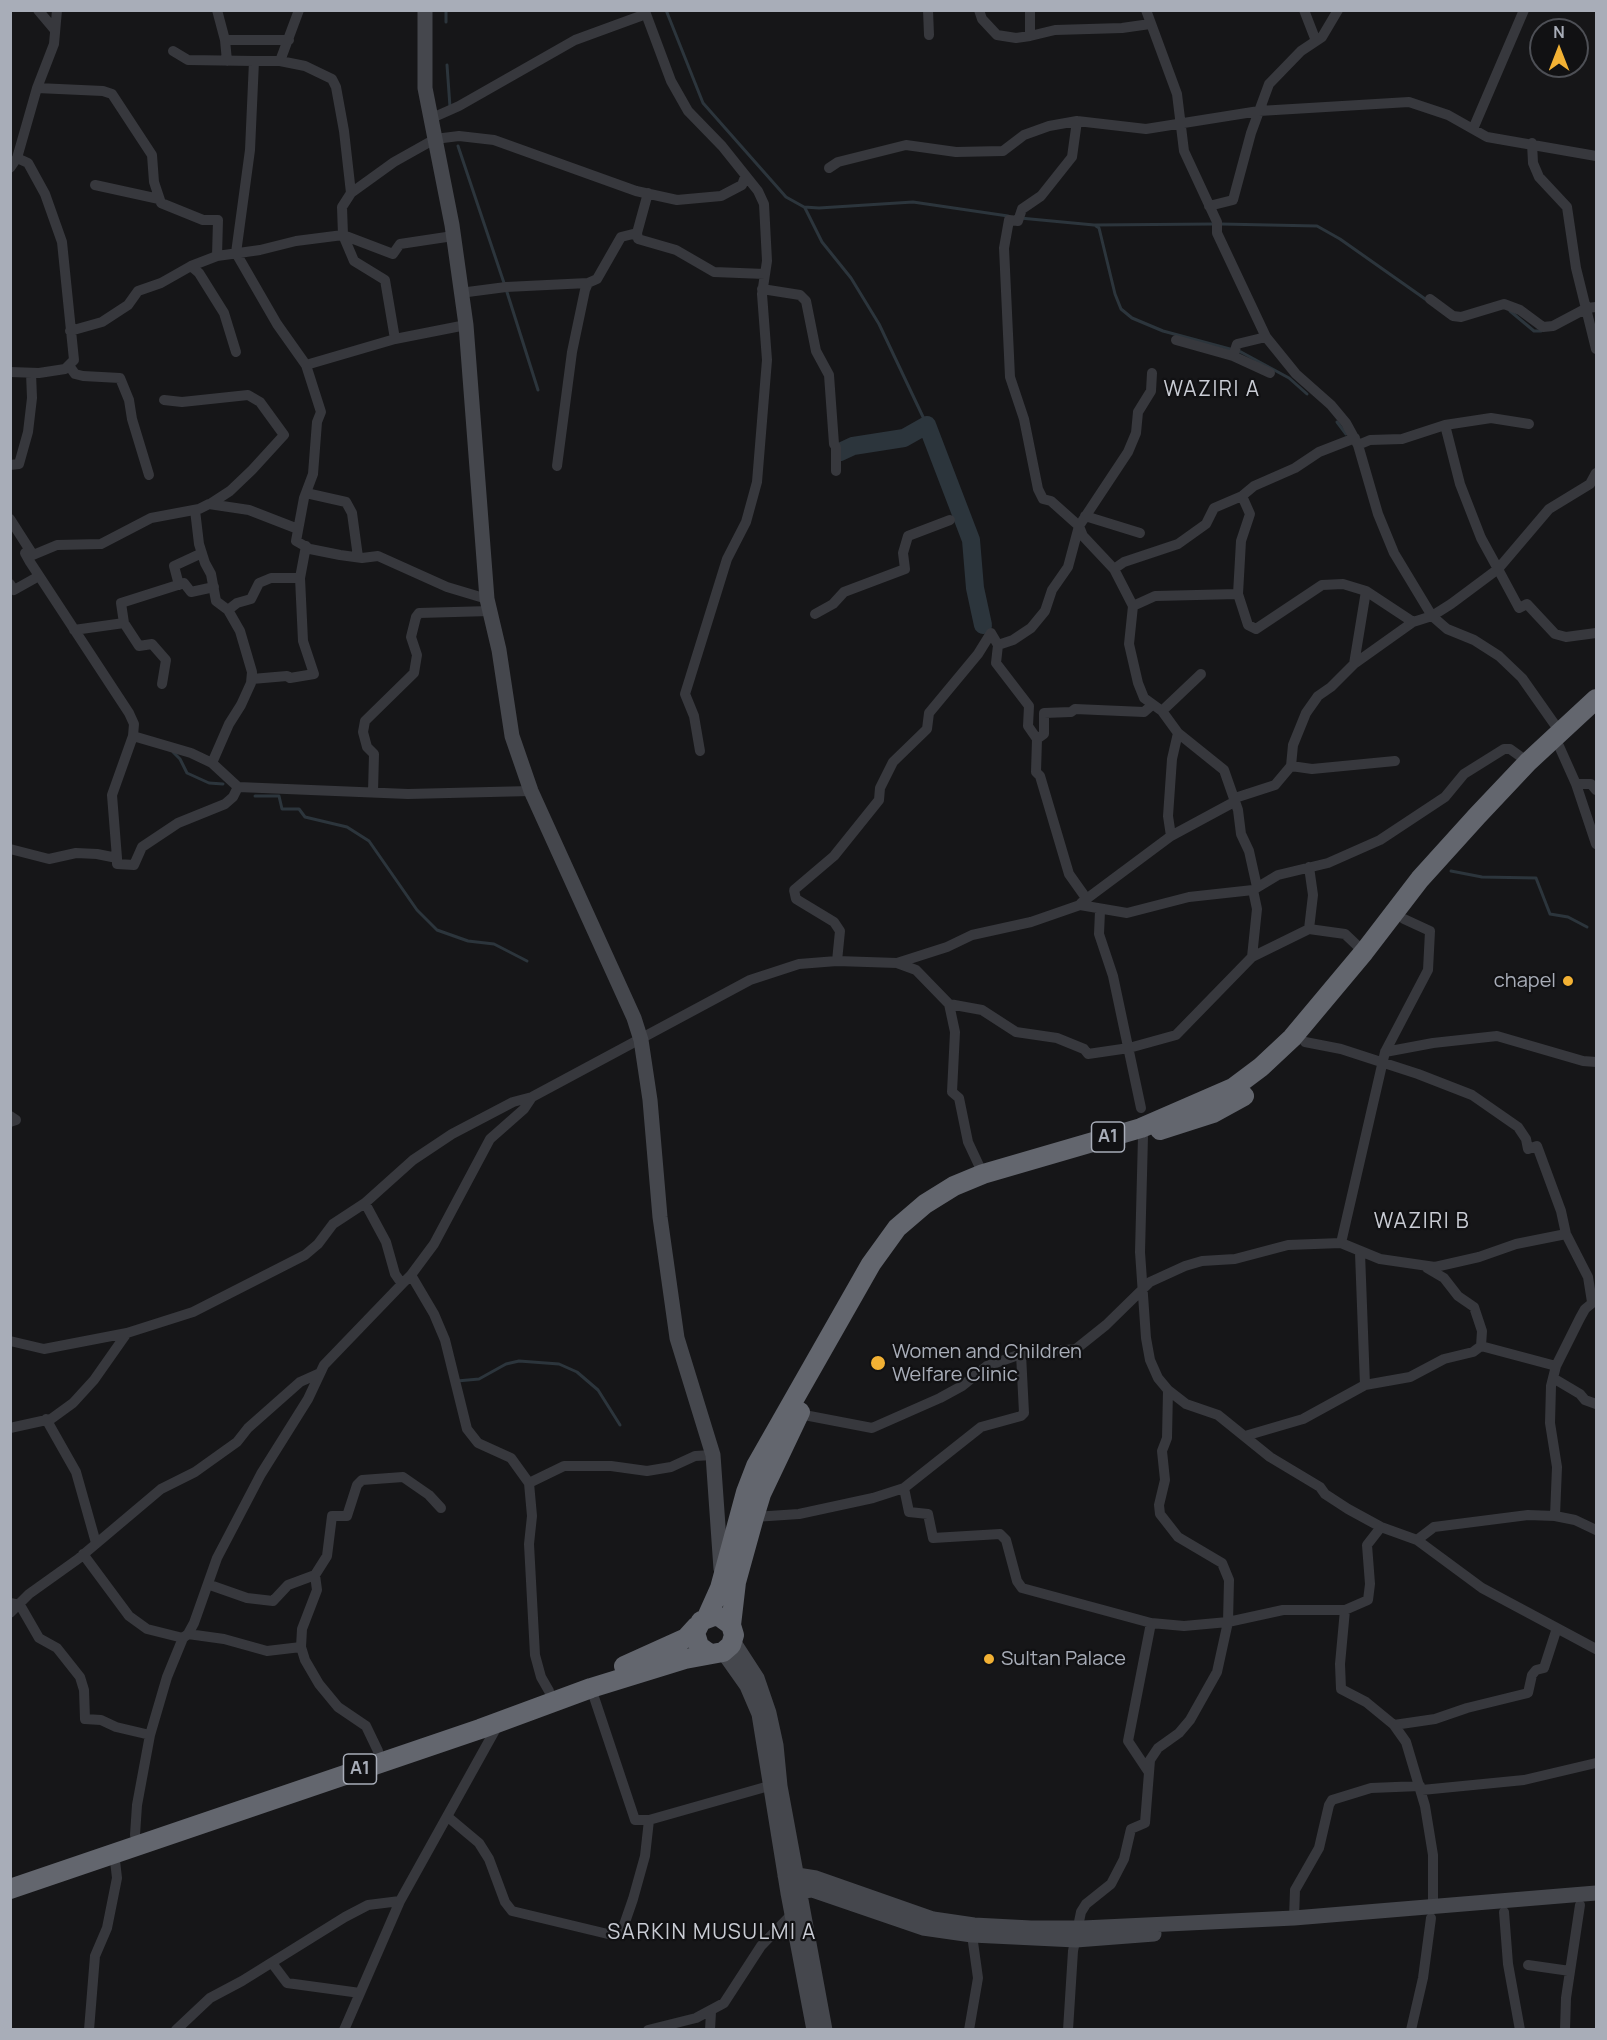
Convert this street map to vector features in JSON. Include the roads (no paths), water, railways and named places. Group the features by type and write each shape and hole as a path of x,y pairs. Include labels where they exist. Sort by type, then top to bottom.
{"highway":[{"name":"A1","path":"10,1889 724,1643 736,1582 761,1494 799,1414 870,1287 889,1256 915,1224 944,1203 981,1188 1190,1122 1237,1100 1257,1087 1305,1042 1380,953 1404,919 1482,825 1596,699"},
{"name":"A1","path":"10,1879 549,1690 631,1664 686,1638 702,1622 722,1578 746,1492 756,1466 871,1264 897,1228 911,1215 954,1186 983,1174 1141,1128 1233,1088 1285,1045 1364,952 1420,879 1528,762 1596,712"},
{"path":"720,1617 724,1643 699,1646 696,1640 702,1622 720,1617"}],"street":[{"path":"38,10 54,29"},
{"path":"10,168 17,158 37,88 54,44 57,10"},
{"path":"217,10 225,40 227,61"},
{"path":"280,61 299,10"},
{"path":"425,10 424,88 432,118 453,236 466,325 489,605 512,736 531,792 634,1018 641,1040 650,1100 660,1217 677,1338 713,1455 722,1578"},
{"path":"928,10 929,35"},
{"path":"979,10 982,19 997,35 1016,38 1055,30 1122,28 1150,24"},
{"path":"1030,10 1030,36"},
{"path":"1146,10 1177,94 1184,151 1266,337 1296,374 1331,405 1357,441 1378,514 1394,553 1432,616 1447,629 1474,640 1499,656 1522,678 1559,739 1596,844"},
{"path":"1304,10 1316,41"},
{"path":"1209,206 1233,200 1269,84 1300,51 1322,38 1338,10"},
{"path":"1473,129 1524,10"},
{"path":"432,118 459,106 575,40 646,12 671,81 688,111 722,146 758,191 764,204 765,273 762,289 767,360 757,482 746,522 727,559 686,694 694,716 700,750"},
{"path":"225,40 289,40"},
{"path":"172,51 188,60 280,61 305,66 332,80 336,87 344,131 351,194"},
{"path":"254,61 250,150 236,253 271,314 306,365 321,412 317,422 313,474 306,493 296,541 306,546 358,557 378,556 489,605"},
{"path":"37,88 103,91 112,94 152,155 154,182 159,199"},
{"path":"829,168 838,162 906,145 956,152 1003,152 1024,135 1049,126 1077,121 1146,129 1259,111 1409,102 1448,115 1487,137 1532,143 1596,156"},
{"path":"1077,121 1072,157 1041,196 1022,209 1018,221 1009,220 1004,248 1010,377 1024,419 1026,440 1038,489 1043,499 1051,501 1082,521 1140,533"},
{"path":"395,339 385,280 354,261 342,236 342,207 351,194 394,162 435,138 459,136 494,140 648,194 677,200 721,196 742,185 745,177"},
{"path":"1532,143 1533,163 1539,177 1567,207 1576,268 1592,307 1596,349"},
{"path":"17,158 28,163 45,194 62,242 74,360 70,367"},
{"path":"95,185 159,199 175,210 203,220 218,220 217,256"},
{"path":"648,194 637,233 638,239 676,250 714,272 765,273"},
{"path":"460,293 506,287 588,283 597,279 621,237 637,233"},
{"path":"70,331 102,322 128,305 138,291 217,256 296,241 342,236 393,254 400,244 453,236"},
{"path":"191,266 199,273 224,313 236,352"},
{"path":"557,465 572,352 588,283"},
{"path":"762,289 800,295 806,301 816,351 829,375 836,471"},
{"path":"1430,299 1453,316 1461,317 1504,304 1520,310 1544,327 1553,326 1592,307"},
{"path":"306,365 395,339 466,325"},
{"path":"1233,356 1237,344 1266,337"},
{"path":"1176,340 1233,356 1270,373"},
{"path":"10,372 30,373 70,367"},
{"path":"70,367 75,374 83,376 120,378 129,400 132,419 149,475"},
{"path":"10,465 19,464 28,432 32,398 30,373"},
{"path":"998,645 1013,640 1031,628 1045,610 1052,590 1068,567 1082,521 1128,452 1136,433 1138,412 1151,391 1152,373"},
{"path":"10,519 33,555 57,545 101,544 144,521 195,510 209,504 230,491 284,435 260,402 248,395 182,402 164,400"},
{"path":"1114,569 1124,562 1178,544 1206,524 1214,508 1242,496 1254,486 1295,468 1319,452 1357,441 1402,439 1445,425 1491,418 1529,424"},
{"path":"1445,425 1460,484 1480,538 1519,608 1527,604 1555,634 1566,637 1596,633"},
{"path":"897,963 947,947 972,935 1031,922 1083,902 1171,836 1234,802 1238,797 1275,785 1291,766 1293,745 1306,713 1318,696 1331,687 1354,664 1413,622 1432,616 1498,569 1550,509 1590,484 1596,473"},
{"path":"306,493 346,502 352,513 358,557"},
{"path":"1242,496 1250,514 1241,541 1238,594 1248,625 1256,629 1322,585 1342,584 1366,591 1413,622"},
{"path":"209,504 249,510 298,529"},
{"path":"195,510 202,553 214,587 216,601 228,610 247,651 252,679 242,705 230,724 212,763"},
{"path":"815,614 832,604 844,592 905,569 903,553 908,536 950,520"},
{"path":"1082,521 1083,536 1114,569 1133,606 1129,644 1144,698 1157,708 1178,733 1224,770 1255,888 1257,909 1252,957"},
{"path":"252,679 287,676 290,678 314,674 303,641 300,579 306,546"},
{"path":"29,551 25,553 76,629 134,724 133,736 112,795 117,864 134,865 142,848 182,819 225,804 238,787"},
{"path":"179,585 174,566 202,553"},
{"path":"10,584 14,590 39,576"},
{"path":"228,610 237,603 250,599 259,583 271,578 300,579"},
{"path":"162,684 166,660 152,644 139,646 124,623 120,603 184,584 191,592 214,587"},
{"path":"1354,664 1366,591"},
{"path":"1133,606 1155,596 1238,594"},
{"path":"373,792 374,754 367,747 363,732 365,721 414,673 417,655 411,636 416,617 419,613 489,605"},
{"path":"76,629 124,623"},
{"path":"837,961 840,931 834,922 796,899 794,890 829,862 879,800 880,788 893,762 927,729 929,713 978,654 991,633 998,645 996,663 1029,706 1028,726 1037,739 1036,772 1040,776 1070,874 1083,902 1100,911 1127,913 1189,897 1255,888 1278,875 1328,864 1380,840 1445,797 1464,774 1504,749 1510,749 1528,762"},
{"path":"1037,739 1044,734 1044,713 1071,712 1075,709 1144,712 1157,708 1201,674"},
{"path":"1171,836 1168,816 1172,759 1178,733"},
{"path":"133,736 191,753 212,763 238,787 373,792 531,792"},
{"path":"1291,766 1312,770 1395,761"},
{"path":"1576,784 1591,784 1596,790"},
{"path":"10,849 26,855 49,859 76,853 117,858"},
{"path":"1309,867 1313,895 1309,929"},
{"path":"1100,911 1099,934 1113,976 1141,1108"},
{"path":"1341,1243 1384,1057 1428,970 1430,931 1404,919"},
{"path":"949,1004 982,1010 1016,1032 1057,1038 1083,1049 1088,1054 1128,1048 1176,1035 1252,957 1309,929 1345,934 1364,952"},
{"path":"10,1341 44,1349 127,1333 193,1312 305,1255 318,1244 333,1224 365,1203 413,1160 452,1134 513,1102 532,1097 750,980 799,964 837,961 897,963 916,970 949,1004 955,1032 952,1092 959,1098 968,1142 983,1174"},
{"path":"1384,1057 1432,1043 1497,1036 1583,1061 1596,1062"},
{"path":"1305,1042 1384,1057 1472,1095 1518,1127 1528,1149 1537,1146 1566,1234 1588,1277 1594,1301 1580,1318 1556,1366 1553,1378 1550,1415 1557,1467 1555,1516"},
{"path":"135,1835 137,1805 150,1735 166,1677 210,1585 217,1558 320,1373 332,1356 411,1275 439,1234 490,1139 524,1109 532,1097"},
{"path":"10,1116 16,1120 10,1122"},
{"path":"1143,1136 1141,1289 1150,1360 1158,1378 1168,1390 1186,1404 1218,1415 1270,1456 1320,1487 1325,1494 1381,1527 1417,1540 1482,1588 1596,1649"},
{"path":"365,1203 377,1221 395,1274 402,1284"},
{"path":"1427,1268 1479,1257 1516,1244 1566,1234"},
{"path":"799,1414 872,1428 962,1386 982,1368 1022,1354 1077,1349 1106,1325 1150,1282 1185,1266 1202,1261 1235,1259 1288,1245 1341,1243 1360,1253 1427,1268 1444,1278 1458,1296 1474,1307 1482,1331 1480,1346 1473,1352 1444,1359 1410,1377 1365,1385 1320,1412 1245,1436"},
{"path":"1360,1253 1365,1385"},
{"path":"411,1275 434,1314 445,1340 467,1429 478,1443 511,1458 529,1483 532,1516 529,1544 536,1655 541,1677 549,1690"},
{"path":"10,1428 46,1419 62,1412 83,1393 127,1333"},
{"path":"1480,1346 1556,1366"},
{"path":"754,1518 799,1514 873,1498 904,1488 981,1427 1021,1416 1024,1413 1022,1354"},
{"path":"10,1613 15,1604 83,1554 161,1489 195,1472 237,1442 249,1428 300,1382 320,1373"},
{"path":"1553,1378 1596,1404"},
{"path":"1068,2030 1077,1934 1083,1907 1111,1884 1124,1860 1131,1829 1145,1823 1148,1771 1152,1755 1179,1733 1190,1720 1217,1672 1228,1622 1229,1580 1222,1563 1178,1537 1160,1514 1160,1498 1166,1480 1162,1451 1167,1438 1168,1390"},
{"path":"46,1419 76,1472 96,1543"},
{"path":"529,1483 564,1466 603,1465 647,1471 671,1467 695,1456 713,1455"},
{"path":"210,1585 247,1598 273,1601 288,1585 315,1575 327,1556 332,1516 347,1516 357,1485 362,1480 403,1477 429,1495 441,1508"},
{"path":"904,1488 909,1512 928,1514 933,1538 1000,1534 1006,1540 1017,1581 1022,1588 1151,1623 1184,1626 1228,1622 1283,1610 1344,1610 1368,1600 1370,1584 1367,1545 1381,1527"},
{"path":"1417,1540 1434,1527 1528,1515 1555,1516 1575,1520 1596,1530"},
{"path":"83,1554 129,1616 147,1629 185,1636 224,1639 267,1651 301,1647"},
{"path":"315,1575 317,1590 302,1629 301,1647 319,1684 343,1711 366,1726 378,1751"},
{"path":"15,1604 39,1638 57,1648 80,1677 84,1690 85,1719 101,1720 116,1727 150,1735"},
{"path":"1344,1610 1340,1664 1341,1689 1366,1702 1394,1725 1406,1742 1421,1788 1433,1855 1432,1913 1423,1978 1411,2030"},
{"path":"1148,1771 1128,1741 1151,1623"},
{"path":"1394,1725 1435,1719 1467,1708 1528,1693 1532,1675 1536,1670 1544,1668 1557,1628"},
{"path":"724,1643 754,1699 765,1746 769,1786 825,2030"},
{"path":"724,1643 757,1678 767,1704 792,1883 792,1914 814,2030"},
{"path":"591,1688 632,1814 640,1822 769,1786"},
{"path":"344,2030 400,1901 501,1720"},
{"path":"1294,1918 1295,1890 1319,1848 1329,1804 1332,1800 1371,1788 1421,1788 1524,1780 1596,1762"},
{"path":"448,1817 478,1844 489,1859 505,1902 512,1911 612,1935 624,1924 633,1899 645,1856 649,1820"},
{"path":"89,2030 95,1956 107,1928 117,1878 114,1852"},
{"path":"792,1883 816,1878 933,1919 1077,1934 1294,1918 1504,1912 1596,1903"},
{"path":"792,1883 923,1928 972,1935 1077,1934 1432,1913 1596,1893"},
{"path":"176,2030 210,1998 368,1905 400,1901"},
{"path":"1565,2030 1570,1971 1580,1905"},
{"path":"1504,1912 1508,1964 1521,2030"},
{"path":"648,2030 711,2012 724,2003 761,1946 792,1914"},
{"path":"969,2030 978,1978 972,1935"},
{"path":"272,1963 288,1983 360,1993"},
{"path":"1528,1965 1570,1971"},
{"path":"710,2030 711,2012"}],"waterway":[{"path":"446,10 446,22"},
{"path":"666,10 703,103 786,197 804,207 913,202 1008,216"},
{"path":"447,65 450,107"},
{"path":"458,146 504,283"},
{"path":"805,208 822,242 851,278 879,324 933,438"},
{"path":"1020,218 1094,225 1214,224"},
{"path":"1221,224 1317,226 1340,239 1428,301"},
{"path":"1096,226 1099,228 1115,294 1121,309 1132,318 1163,331 1241,352 1289,378 1307,394"},
{"path":"506,289 538,390"},
{"path":"1510,311 1534,331 1541,331"},
{"path":"1337,422 1346,434"},
{"path":"840,452 853,446 904,438 927,425 971,540 975,588 983,625"},
{"path":"173,752 180,759 187,773 209,783 223,784"},
{"path":"255,796 279,796 282,809 299,809 305,817 347,827 369,841 417,910 437,930 468,941 494,944 527,961"},
{"path":"1451,871 1482,877 1536,878 1550,914 1568,917 1587,927"},
{"path":"457,1381 479,1379 506,1364 519,1361 559,1364 577,1372 598,1390 620,1425"}],"place":[{"name":"chapel","path":"1568,981"},
{"name":"Women and Children Welfare Clinic","path":"878,1363"},
{"name":"Sultan Palace","path":"989,1659"}],"district":[{"name":"WAZIRI A","path":"1212,390"},
{"name":"WAZIRI B","path":"1422,1222"},
{"name":"SARKIN MUSULMI A","path":"712,1933"}]}
